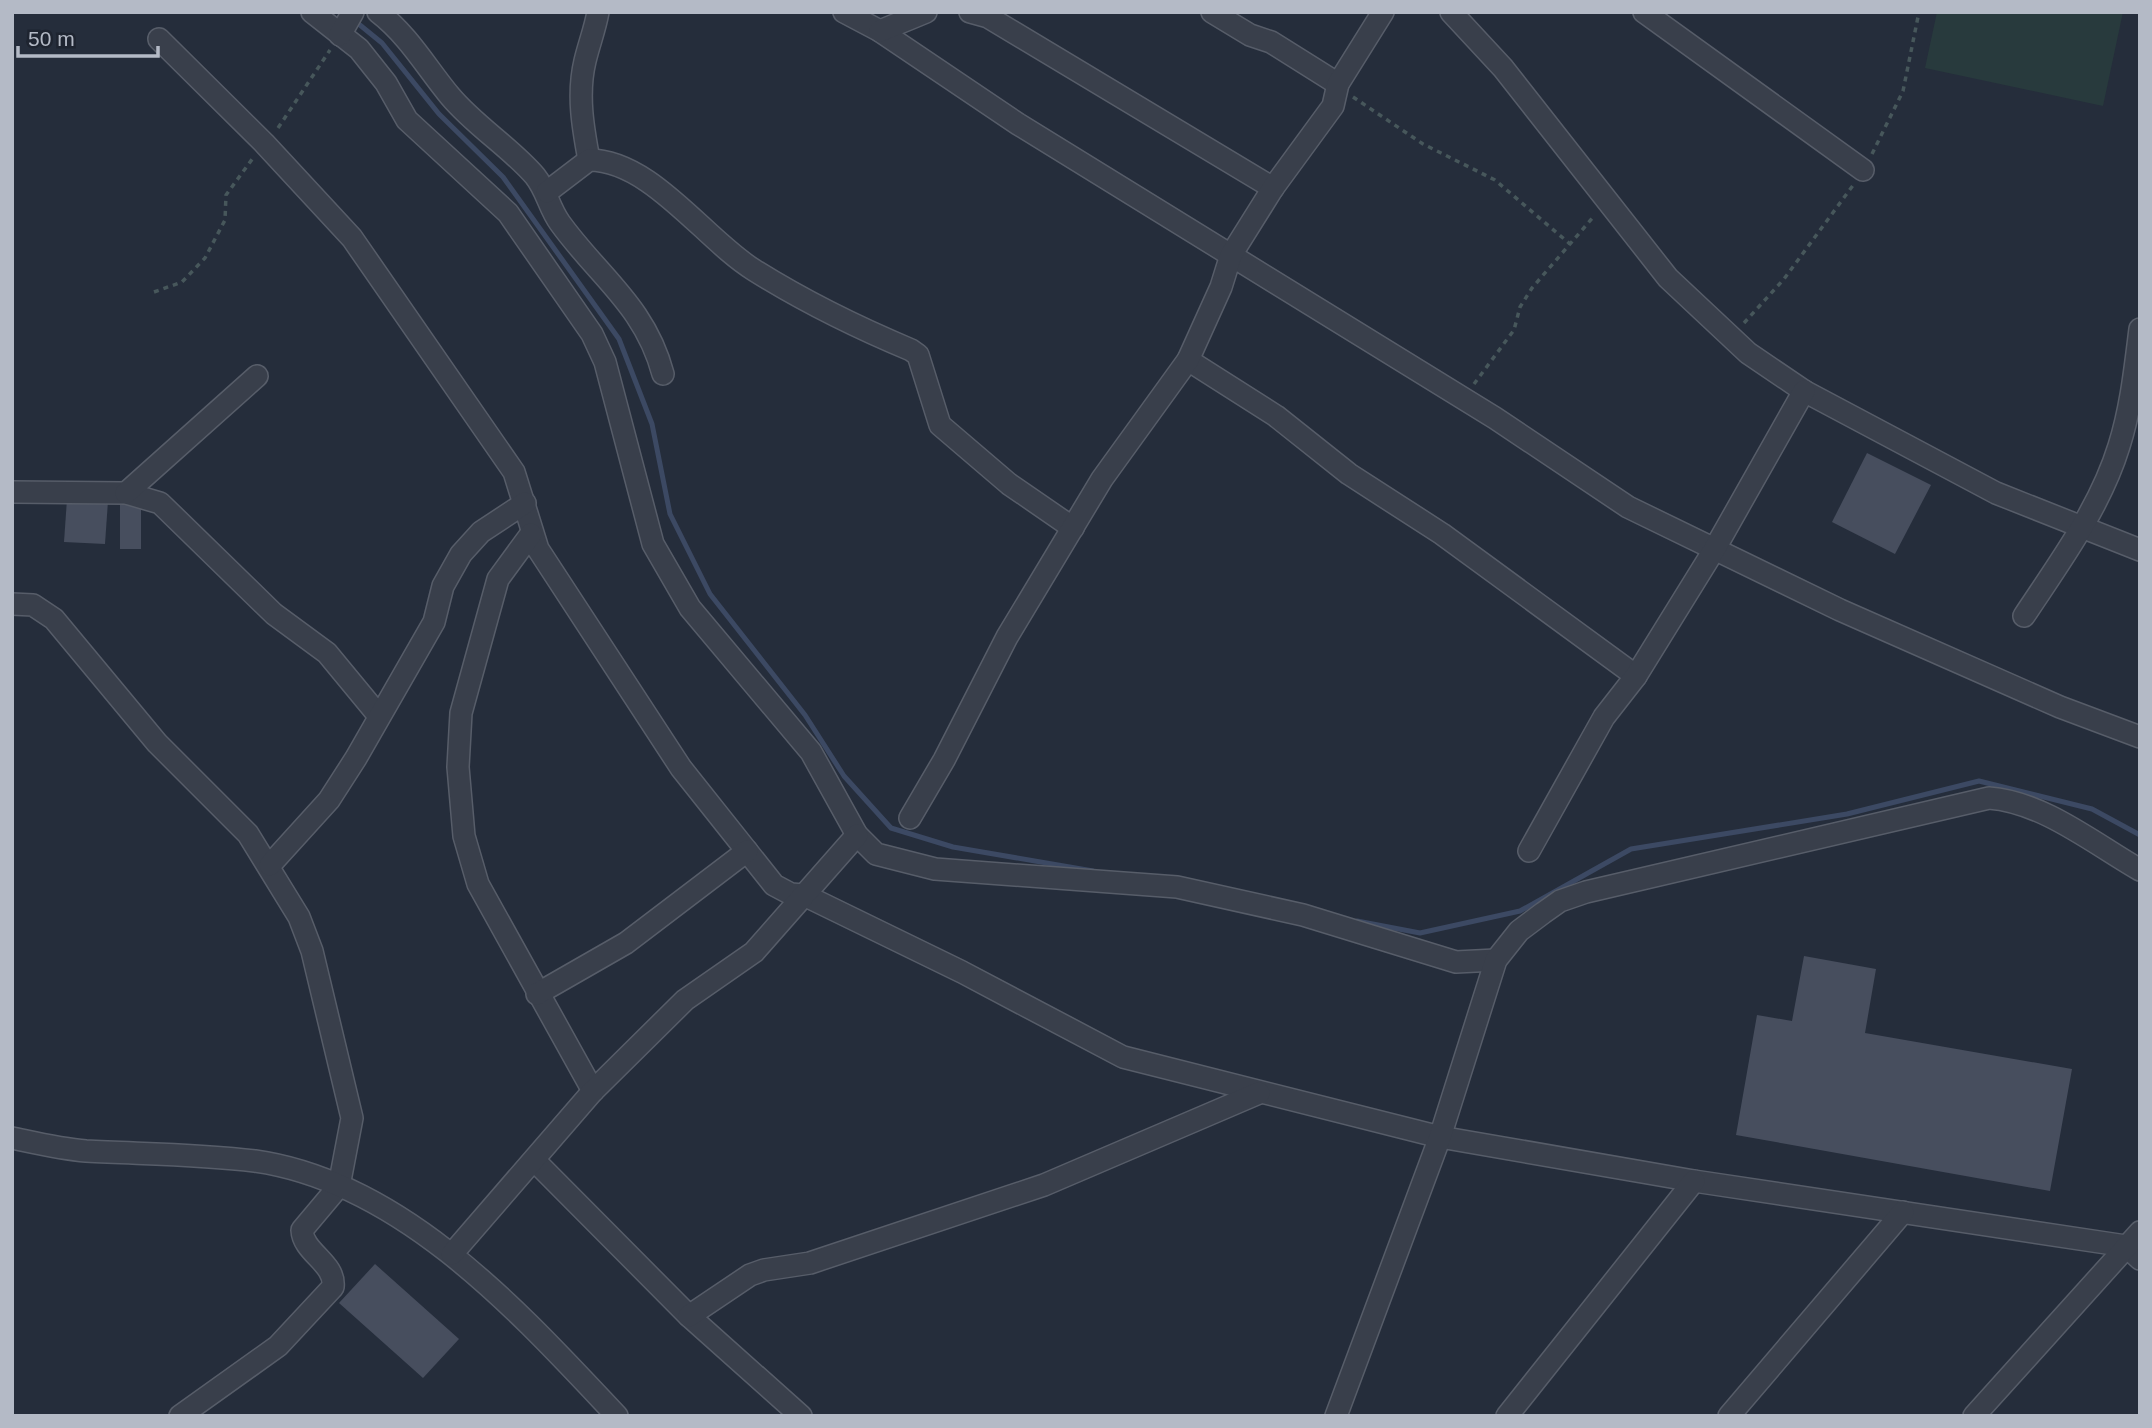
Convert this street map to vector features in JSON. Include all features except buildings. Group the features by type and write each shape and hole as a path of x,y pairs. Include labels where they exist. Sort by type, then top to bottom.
{"street":[{"path":"312,12 371,63 407,120 508,213 592,334 605,362 653,544 675,585 690,608 811,752 857,835 876,854 935,869 1177,887 1303,915 1455,962 1496,960"},
{"path":"340,35 353,12"},
{"path":"378,12 407,37 451,97 534,174 547,192 559,221 637,312 656,347 663,374"},
{"path":"589,160 581,119 581,95 584,63 598,12"},
{"path":"844,12 880,31 1018,124 1462,399 1628,507 1714,550 1979,672 2140,737"},
{"path":"880,31 926,12"},
{"path":"970,12 988,18 1273,188"},
{"path":"1212,12 1250,35 1271,42 1338,84"},
{"path":"910,818 944,760 1007,637 1102,479 1188,360 1221,287 1231,255 1273,188 1333,106 1338,84 1383,12"},
{"path":"1451,12 1503,68 1608,200 1634,239 1668,278 1731,338 1772,371 1804,391 1996,494 2140,550"},
{"path":"1644,12 1863,170"},
{"path":"159,39 264,143 352,238 508,461 525,503 531,534 681,768 774,885 790,894 804,895 962,972 1109,1051 1259,1093 1440,1137 1694,1181 2135,1246"},
{"path":"547,192 589,160 617,163 653,187 725,251 753,270 847,324 918,355 940,425 1009,484 1073,528"},
{"path":"2024,616 2081,529 2118,450 2132,390 2140,329"},
{"path":"1188,360 1276,416 1349,474 1442,534 1636,676"},
{"path":"126,493 257,376"},
{"path":"1529,851 1604,717 1636,676 1714,550 1804,391"},
{"path":"12,492 126,493 160,503 274,614 327,653 379,716"},
{"path":"270,865 329,800 434,622 443,586 461,554 481,532 525,503"},
{"path":"531,534 498,579 461,713 458,767 464,836 478,884 593,1091"},
{"path":"12,604 33,605 54,619 157,743 211,793 248,834 270,865 299,917 312,951 346,1083 352,1118 339,1186 302,1230 303,1241 332,1275 333,1287 278,1346 180,1416"},
{"path":"1336,1416 1440,1137 1496,960 1519,931 1560,901 1586,892 1989,798 2010,800 2033,808 2140,870"},
{"path":"452,1254 593,1091 685,1000 754,952 857,835"},
{"path":"537,993 626,943 747,851"},
{"path":"689,1316 750,1275 764,1270 810,1264 1044,1185 1259,1093"},
{"path":"12,1138 82,1150 257,1161 302,1171 339,1186 380,1206 452,1254 536,1329 617,1416"},
{"path":"534,1161 689,1316 801,1416"},
{"path":"1507,1416 1694,1181"},
{"path":"1729,1416 1903,1212"},
{"path":"1974,1416 2135,1246"}],"path":[{"path":"1731,338 1784,279 1848,195 1863,170 1903,91 1919,12"},
{"path":"154,292 182,282 205,258 225,220 226,195 264,143 285,120 340,35"},
{"path":"1338,84 1423,144 1495,180 1570,244"},
{"path":"1462,399 1514,330 1520,307 1532,288 1608,200"}],"shaded area":[{"path":"1937,12 2123,12 2103,106 1925,68"}],"waterway":[{"path":"355,21 382,43 439,114 503,177 619,339 652,424 670,514 710,594 805,715 844,776 891,828 953,847 1093,871"},
{"path":"1357,921 1420,933 1520,911 1631,849 1847,814 1979,781 2092,809 2140,835"}]}
